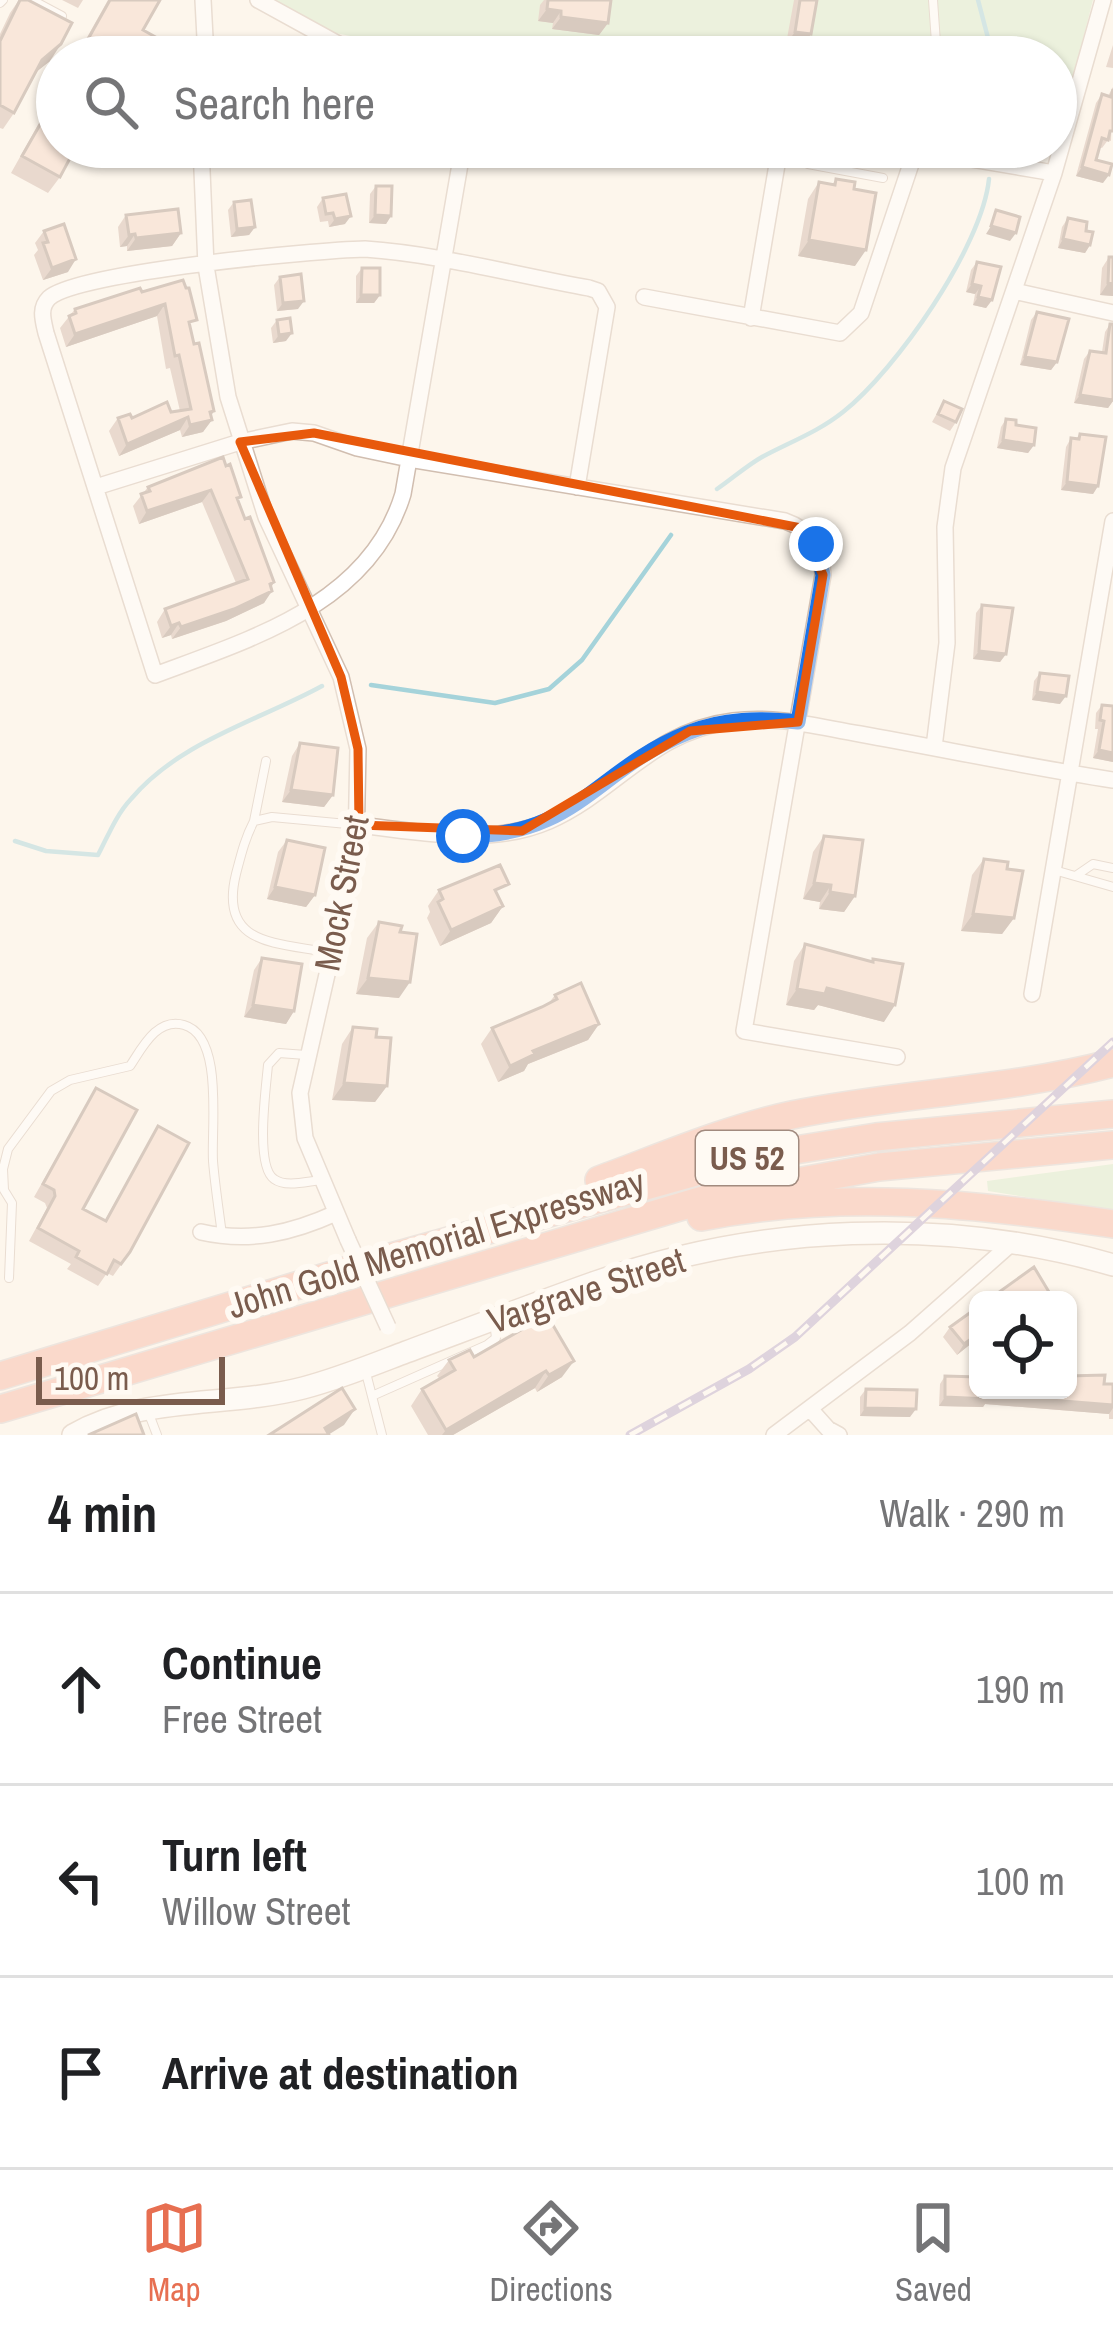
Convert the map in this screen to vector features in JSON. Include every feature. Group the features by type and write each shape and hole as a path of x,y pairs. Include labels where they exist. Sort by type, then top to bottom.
{"highway":[{"path":"391,1257 756,1124 826,1109 1023,1084 1113,1064"},
{"name":"John Gold Memorial Expressway","path":"0,1376 391,1257 746,1158 876,1138 1113,1114"},
{"name":"John Gold Memorial Expressway","path":"0,1409 686,1204 794,1180 1113,1145"},
{"path":"544,1249 742,1210 822,1201 952,1202 1113,1224"}],"street":[{"path":"203,0 205,36"},
{"path":"258,0 324,36"},
{"path":"1077,92 1103,0"},
{"name":"Mock Street","path":"202,168 206,266 218,352 240,442 266,517 335,662 358,749 359,825 307,1055 300,1093 302,1122 322,1180 400,1354"},
{"path":"459,168 442,262 409,459 398,511 377,549 348,582 310,609 226,649 154,675 46,333 45,303 58,293 146,271 365,249 442,262 589,288 608,307 577,487"},
{"path":"752,318 777,168"},
{"path":"644,297 840,333 861,313 913,168"},
{"path":"1026,168 1054,173"},
{"path":"934,747 947,643 946,502 952,468 1055,168"},
{"path":"1014,291 1113,313"},
{"path":"95,488 240,442 292,431 409,459 785,521 801,528 820,552 823,575 744,1030 897,1058"},
{"path":"1032,994 1113,521"},
{"path":"359,825 463,836 522,831 572,809 629,765 690,731 733,721 798,722 1113,780"},
{"path":"201,1232 244,1238 290,1232 337,1213"},
{"name":"Vargrave Street","path":"73,1435 146,1407 266,1396 495,1326 624,1272 745,1244 873,1233 1012,1244 1113,1265"},
{"path":"774,1435 940,1310 1012,1244"},
{"path":"811,1410 839,1435"}],"lane":[{"path":"32,0 62,16"},
{"path":"933,0 936,36"},
{"path":"831,168 883,178"},
{"path":"266,761 231,896 236,921 268,940 331,953"},
{"path":"254,821 272,817 359,825"},
{"path":"1077,875 1093,864 1113,868"},
{"path":"1053,869 1113,887"},
{"path":"9,1278 11,1203 4,1190 3,1169 8,1149 51,1091 70,1080 130,1066 148,1038 163,1026 190,1027 206,1042 222,1237"},
{"path":"307,1055 279,1053 268,1065 264,1164 273,1179 283,1183 322,1180"},
{"path":"372,1396 487,1345 495,1326"},
{"path":"364,1368 382,1435"},
{"path":"146,1407 157,1435"}],"highlighted area":[{"path":"314,433 801,528 823,575 798,722 690,731 522,831 359,825 358,749 341,677 240,442"}],"green space":[{"path":"275,0 1093,0 1077,62 1077,36 335,33"},
{"path":"1113,1164 1113,1211 988,1191 987,1181"}],"building":[{"path":"20,0 72,23 65,36 36,36 36,71 14,113 0,105 0,41"},
{"path":"110,0 160,0 143,30 154,36 90,36"},
{"path":"548,0 611,0 608,23 561,17 561,11 547,9"},
{"path":"800,0 817,0 811,34 795,32"},
{"path":"1113,89 1113,131 1108,140 1102,138 1096,160 1112,164 1109,175 1082,167 1102,94 1111,97"},
{"path":"36,132 36,164 22,156"},
{"path":"44,168 65,168 60,177"},
{"path":"836,179 876,193 866,250 809,240 819,182 835,185"},
{"path":"376,186 392,186 391,216 375,215"},
{"path":"346,194 351,216 335,219 333,213 326,214 323,198"},
{"path":"251,200 255,227 237,229 234,202"},
{"path":"178,209 181,233 129,235 126,215"},
{"path":"996,210 1020,217 1016,233 991,226"},
{"path":"1068,218 1087,222 1086,231 1093,232 1090,245 1063,239"},
{"path":"64,224 76,259 52,268 44,231"},
{"path":"1109,257 1113,257 1113,284 1108,283"},
{"path":"977,262 1001,267 992,300 978,297 981,286 972,284"},
{"path":"362,268 380,268 380,295 361,295"},
{"path":"301,274 304,301 283,303 280,277"},
{"path":"183,280 197,320 189,322 194,344 199,343 212,420 190,425 188,417 127,444 118,418 130,414 132,418 167,402 171,412 191,409 165,304 75,334 69,316 75,309 140,288 142,292"},
{"path":"1037,312 1069,319 1057,362 1025,357"},
{"path":"290,318 292,333 279,335 277,320"},
{"path":"1110,324 1113,400 1080,395 1090,351 1106,353"},
{"path":"944,401 962,409 956,422 938,414"},
{"path":"1006,419 1036,428 1034,445 1003,440"},
{"path":"1080,434 1106,437 1098,486 1067,482 1071,438 1079,439"},
{"path":"223,457 226,466 230,464 241,497 237,498 245,519 250,517 274,582 272,591 234,609 171,626 165,609 248,579 211,490 147,511 141,494"},
{"path":"982,605 1013,608 1006,654 979,651"},
{"path":"1040,673 1069,676 1066,696 1037,692"},
{"path":"1102,705 1113,706 1113,753 1099,750"},
{"path":"300,743 338,748 333,795 291,790"},
{"path":"824,836 863,840 855,896 830,892 831,885 814,883"},
{"path":"287,840 325,848 315,895 275,887"},
{"path":"984,859 1008,862 1007,869 1023,871 1014,918 973,914"},
{"path":"500,865 509,884 495,890 503,906 451,930 438,902 443,899 439,890"},
{"path":"379,922 417,934 410,982 368,978"},
{"path":"805,944 873,962 903,964 895,1005 827,988 825,994 797,989"},
{"path":"262,958 302,964 294,1011 253,1005"},
{"path":"581,983 599,1024 533,1051 535,1054 510,1066 492,1028 542,1007"},
{"path":"353,1027 377,1029 376,1037 391,1038 387,1086 344,1083"},
{"path":"96,1088 137,1110 83,1209 106,1221 158,1126 189,1143 130,1252 121,1264 114,1260 107,1274 76,1257 79,1251 38,1228 55,1196 43,1184"},
{"path":"1034,1267 1048,1291 1001,1291"},
{"path":"969,1313 969,1340 964,1344 950,1327"},
{"path":"547,1315 574,1361 549,1375 546,1371 446,1430 422,1389 455,1370 449,1360 470,1350 474,1357"},
{"path":"1105,1375 1104,1384 1113,1384 1113,1405 1039,1399 1077,1399 1077,1376"},
{"path":"945,1376 969,1377 969,1398 945,1397"},
{"path":"342,1388 355,1409 325,1428 329,1435 269,1435"},
{"path":"866,1389 917,1390 916,1409 865,1408"},
{"path":"136,1414 144,1435 88,1435"}],"waterway":[{"path":"978,0 987,36"},
{"path":"717,489 756,461 833,419 887,367 954,272 983,207 989,179"},
{"path":"371,685 495,703 549,689 582,660 671,535"},
{"path":"15,841 46,851 98,855 126,805 173,762 322,686"}],"railway":[{"path":"630,1435 749,1369 795,1337 1113,1042"}],"route":[{"path":"463,836 522,831 552,820 658,746 690,731 733,721 798,722 823,575 816,544"}]}
